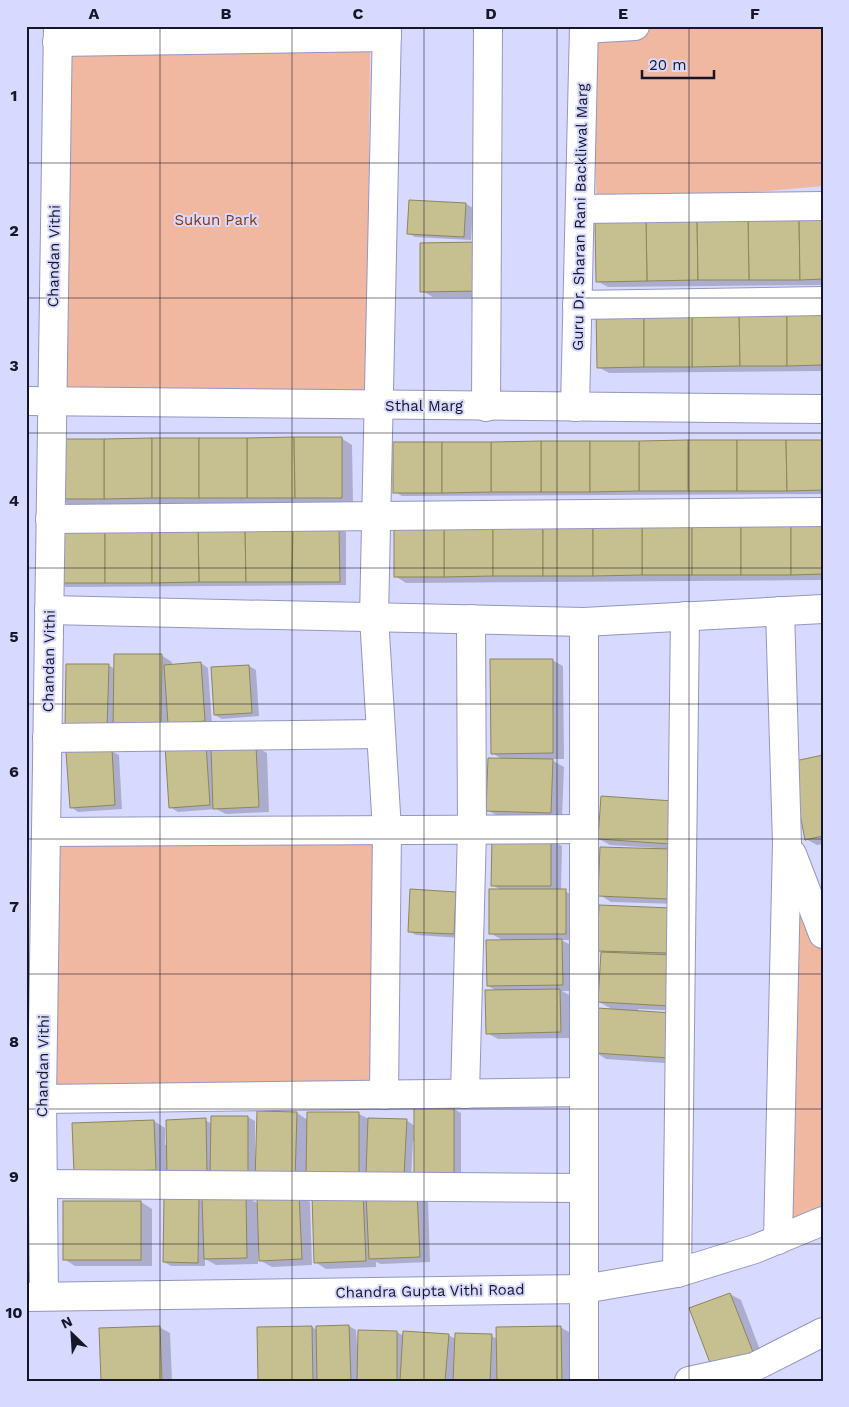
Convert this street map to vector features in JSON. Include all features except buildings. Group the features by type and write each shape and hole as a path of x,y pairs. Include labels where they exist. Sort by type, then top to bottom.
{"street":[{"path":"486,406 488,26"},
{"path":"584,28 635,26"},
{"name":"Guru Dr. Sharan Rani Backliwal Marg","path":"574,407 584,28"},
{"path":"58,34 387,31 378,516 374,617 387,830 384,1095"},
{"name":"Chandan Vithi","path":"35,1296 43,1184 42,1099 50,519 39,401 58,34"},
{"path":"580,209 823,206"},
{"path":"578,305 823,301"},
{"name":"Sthal Marg","path":"39,401 379,406 823,409"},
{"path":"50,519 823,512"},
{"path":"49,610 584,622 823,609"},
{"path":"778,1240 787,843 780,611"},
{"path":"677,1273 684,616"},
{"path":"465,1094 472,830 471,619"},
{"path":"584,622 584,1381"},
{"path":"47,738 381,734"},
{"path":"46,832 584,829"},
{"path":"787,843 823,934"},
{"path":"42,1099 584,1092"},
{"path":"43,1184 584,1188"},
{"name":"Chandra Gupta Vithi Road","path":"35,1296 584,1289 677,1273 778,1240 823,1221"},
{"path":"689,1381 754,1367 823,1332"}],"green space":[{"path":"677,26 823,26 823,186 597,206 589,31"},
{"name":"Sukun Park","path":"65,48 370,49 367,393 62,392"},
{"path":"387,830 384,1095 42,1099 46,832"},
{"path":"787,843 823,934 823,1221 778,1240"}]}
